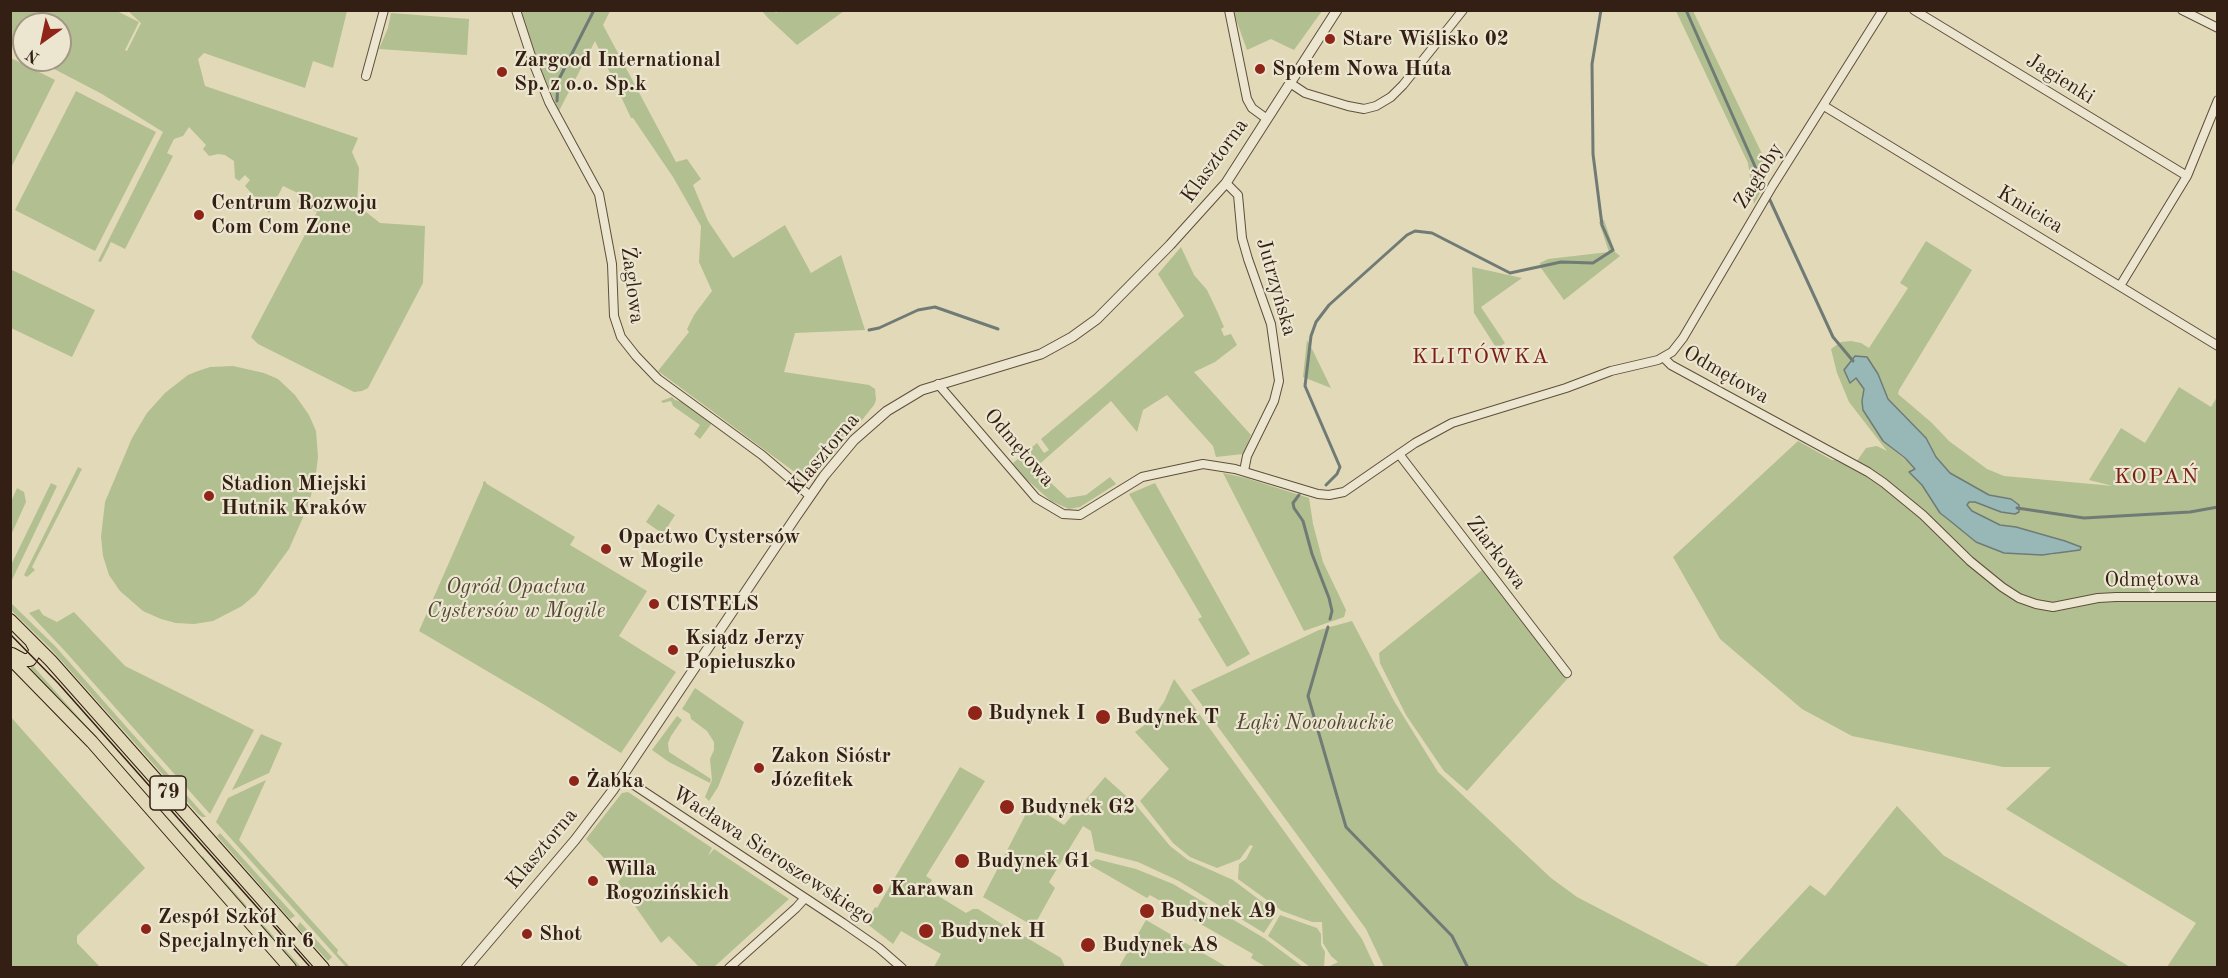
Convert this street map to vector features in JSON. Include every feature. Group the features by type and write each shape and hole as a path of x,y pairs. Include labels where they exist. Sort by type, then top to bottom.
{"main road":[{"name":"79","path":"10,620 31,640 323,968"},
{"path":"10,653 23,660 30,660 36,650 31,640"},
{"name":"79","path":"10,658 99,750 290,968"}],"street":[{"path":"366,76 384,10"},
{"name":"Żaglowa","path":"516,10 549,102 599,194 612,264 614,316 625,343 669,388 762,455 810,496"},
{"path":"1229,10 1247,99 1252,108 1267,119"},
{"name":"Klasztorna","path":"466,968 574,840 622,777 810,496 849,446 876,420 905,399 938,384 1034,356 1062,344 1081,332 1126,290 1226,183 1337,10"},
{"path":"1290,83 1308,94 1348,106 1365,109 1376,105 1391,97 1403,85 1463,10"},
{"name":"Zagłoby","path":"1664,358 1683,338 1770,189 1883,10"},
{"name":"Jagienki","path":"1914,10 2187,176"},
{"path":"2182,10 2217,28"},
{"path":"2120,286 2187,176 2217,100"},
{"name":"Kmicica","path":"1824,106 2217,346"},
{"name":"Jutrzyńska","path":"1226,183 1238,195 1242,238 1271,324 1279,381 1274,401 1247,456 1244,471"},
{"name":"Odmętowa","path":"938,384 1036,498 1063,514 1080,515 1134,480 1156,473 1203,464 1244,471 1313,493 1329,495 1351,489 1399,454 1431,434 1464,418 1566,388 1611,371 1664,358 1680,370 1868,472 1923,515 1970,561 2019,598 2054,607 2098,598 2217,597"},
{"name":"Ziarkowa","path":"1399,454 1567,673"},
{"name":"Wacława Sieroszewskiego","path":"622,777 872,943 902,968"},
{"path":"729,968 805,898"}],"green space":[{"path":"1233,10 1322,11 1294,50 1271,39 1247,50"},
{"path":"10,11 117,11 139,22 125,50 127,51 141,23 128,11 347,11 333,68 313,61 305,88 204,53 198,59 205,86 358,138 352,152 359,168 357,205 380,223 425,226 423,283 368,388 354,392 258,344 251,337 317,212 297,202 300,194 283,186 269,213 245,186 250,180 245,175 239,181 235,178 234,161 225,155 209,156 203,149 206,145 189,127 183,136 174,139 167,153 173,156 125,249 111,242 101,262 98,261 163,132 102,94 60,72 72,72 72,12 12,12 11,46"},
{"path":"521,11 610,11 603,25 676,162 687,159 701,179 693,185 708,221 733,258 785,225 811,273 841,255 865,330 795,333 784,372 869,385 875,389 876,400 850,435 814,475 800,476 658,371 689,332 687,329 694,315 712,291 699,262 701,226 673,177 631,118 595,41 559,111 540,68"},
{"path":"762,11 776,13 779,11 844,11 797,45"},
{"path":"1676,11 1693,11 1765,160 1760,169 1766,182 1754,204 1748,163"},
{"path":"391,13 469,19 467,55 379,49 388,28"},
{"path":"11,58 12,72 39,72 55,80 11,168"},
{"path":"76,91 156,132 95,251 15,210"},
{"path":"1604,220 1615,252 1620,256 1564,300 1541,268 1540,263 1548,259 1609,252 1599,222"},
{"path":"1926,241 1972,270 1898,394 1949,441 1987,469 2004,476 2113,486 2089,480 2121,428 2145,443 2179,387 2211,407 2217,397 2217,967 2167,967 2196,923 2006,809 2051,767 2003,767 1852,736 1802,709 1720,639 1673,557 1798,441 1832,460 1857,461 1866,448 1877,446 1887,451 1849,402 1837,373 1831,349 1841,342 1851,341 1869,348 1908,288 1900,283","holes":["1872,364 1888,399 1926,438 1936,457 1950,473 1989,495 2011,499 2001,512 1975,502 1968,502 1967,505 1972,511 2000,525 2016,527 2081,547 2051,555 2004,553 1976,542 1940,513 1922,485 1910,472 1916,469 1883,441 1863,410 1864,389 1856,378"]},
{"path":"1181,247 1194,275 1207,290 1224,327 1221,329 1224,336 1231,334 1237,345 1215,362 1194,372 1251,435 1243,454 1216,457 1213,446 1167,395 1143,410 1137,432 1111,401 1035,468 1067,498 1086,495 1110,477 1116,484 1080,507 1069,509 1051,501 1025,478 1013,463 1037,443 1044,453 1049,450 1041,439 1184,316 1158,274"},
{"path":"1472,267 1522,278 1481,307 1505,343 1497,349 1474,313"},
{"path":"10,269 95,310 72,357 11,328"},
{"path":"1307,340 1313,351 1331,388 1303,377"},
{"name":"Stadion Miejski Hutnik Kraków","path":"233,366 264,373 278,379 295,395 309,415 316,431 318,457 315,481 308,506 289,549 256,594 242,606 213,621 194,624 176,623 143,611 120,591 109,575 103,556 101,537 105,502 132,438 147,413 165,393 188,375 198,371 210,367"},
{"path":"672,397 687,403 712,423 700,439 694,434 700,425 673,406 671,401 663,403 661,401"},
{"path":"78,467 82,469 32,567 35,570 27,577 24,575"},
{"path":"1223,473 1309,498 1323,562 1346,610 1344,617 1304,631"},
{"name":"Ogród Opactwa Cystersów w Mogile","path":"485,481 575,537 570,545 647,591 619,636 676,672 621,753 419,631"},
{"path":"51,483 57,486 11,582 11,565"},
{"path":"1155,483 1250,654 1227,667 1198,619 1202,617 1129,494"},
{"path":"17,488 24,492 26,502 11,535 11,502"},
{"path":"658,504 675,515 663,534 646,522"},
{"path":"1482,570 1568,678 1467,791 1444,771 1406,715 1380,663 1379,653"},
{"path":"10,602 55,646 206,817 198,814 50,648 11,610"},
{"path":"39,609 43,615 57,622 74,612 125,666 254,730 210,814 29,613"},
{"name":"Łąki Nowohuckie","path":"1352,621 1394,701 1438,772 1551,878 1577,897 1711,967 1384,967 1366,929 1191,690 1319,630"},
{"path":"33,666 196,849 194,851 29,669"},
{"path":"1174,679 1362,939 1375,967 1328,967 1338,962 1323,943 1322,922 1312,922 1282,911 1238,879 1239,864 1246,859 1253,846 1250,845 1240,859 1217,868 1190,857 1173,843 1140,801 1169,769 1135,732 1150,721 1164,702"},
{"path":"695,688 744,722 718,787 709,801 705,797 712,780 710,759 714,750 714,742 707,731 682,709"},
{"path":"10,716 145,868 77,936 77,943 100,967 11,967"},
{"path":"677,716 682,720 668,743 669,752 711,779 710,783 669,762 652,750"},
{"path":"261,734 282,743 269,773 232,790"},
{"path":"960,767 985,781 926,876 932,880 927,889 966,913 978,909 1011,931 1009,936 1014,938 1017,932 1061,958 1065,967 934,967 941,954 901,931 893,944 866,923"},
{"path":"1105,777 1136,805 1170,846 1188,860 1233,880 1277,913 1264,933 1179,881 1138,862 1095,851 1091,831 1083,826 1049,882 1055,888 1035,924 1030,924 983,897 1031,804 1064,825"},
{"path":"266,780 239,840 338,950 337,953 350,967 346,967 216,822 228,798"},
{"path":"628,792 712,848 708,856 714,849 789,899 714,967 699,967 669,936 661,943 618,882 622,877 586,839 622,793"},
{"path":"1897,806 1943,855 2130,967 1734,967 1810,885 1825,896"},
{"path":"220,833 295,916 290,919 217,836"},
{"path":"203,856 301,967 296,967 200,859"},
{"path":"1096,859 1136,869 1173,884 1264,938 1303,967 1266,967 1251,958 1253,954 1150,895 1147,898 1088,864"},
{"path":"1280,915 1317,928 1321,934 1321,945 1325,952 1324,967 1310,967 1268,936"},
{"path":"1146,920 1189,945 1227,967 1119,967"},
{"path":"300,922 332,957 328,961 297,927"}],"water":[{"path":"1855,356 1867,357 1878,374 1888,399 1926,438 1936,457 1950,473 1989,495 2011,499 2019,505 2019,512 2015,514 1969,502 1967,505 1972,511 2000,525 2016,527 2065,541 2081,547 2080,550 2042,555 2004,553 1976,542 1940,513 1922,485 1909,472 1915,469 1883,441 1863,410 1864,389 1856,378 1850,383 1844,370"}],"waterway":[{"path":"557,101 558,81 594,10"},
{"path":"1326,485 1337,474 1340,467 1305,386 1311,336 1316,322 1329,305 1407,235 1415,231 1432,233 1510,273 1561,262 1593,263 1613,250 1602,225 1593,154 1592,64 1601,10"},
{"path":"1686,10 1765,189"},
{"path":"1769,198 1833,337 1853,361"},
{"path":"869,330 879,328 918,310 935,307 998,329"},
{"path":"1299,495 1293,503 1294,508 1303,521 1312,554 1329,598 1332,611 1330,619"},
{"path":"2017,508 2084,518 2190,512 2218,507"},
{"path":"1328,627 1308,696 1346,827 1452,936 1468,968"}],"tram line":[{"path":"10,634 58,683 311,968"}],"place":[{"name":"Stare Wiślisko 02","path":"1330,39"},
{"name":"Społem Nowa Huta","path":"1260,69"},
{"name":"Zargood International Sp. z o.o. Sp.k","path":"502,72"},
{"name":"Centrum Rozwoju Com Com Zone","path":"199,215"},
{"name":"Stadion Miejski Hutnik Kraków","path":"209,496"},
{"name":"Opactwo Cystersów w Mogile","path":"606,549"},
{"name":"CISTELS","path":"654,604"},
{"name":"Ksiądz Jerzy Popiełuszko","path":"673,650"},
{"name":"Budynek I","path":"975,713"},
{"name":"Budynek T","path":"1103,717"},
{"name":"Zakon Sióstr Józefitek","path":"759,768"},
{"name":"Żabka","path":"574,781"},
{"name":"Budynek G2","path":"1007,807"},
{"name":"Budynek G1","path":"962,861"},
{"name":"Willa Rogozińskich","path":"593,881"},
{"name":"Karawan","path":"878,889"},
{"name":"Budynek A9","path":"1147,911"},
{"name":"Zespół Szkół Specjalnych nr 6","path":"146,929"},
{"name":"Budynek H","path":"926,931"},
{"name":"Shot","path":"527,934"},
{"name":"Budynek A8","path":"1088,945"}],"district":[{"name":"KLITÓWKA","path":"1481,357"},
{"name":"KOPAŃ","path":"2157,477"}]}
